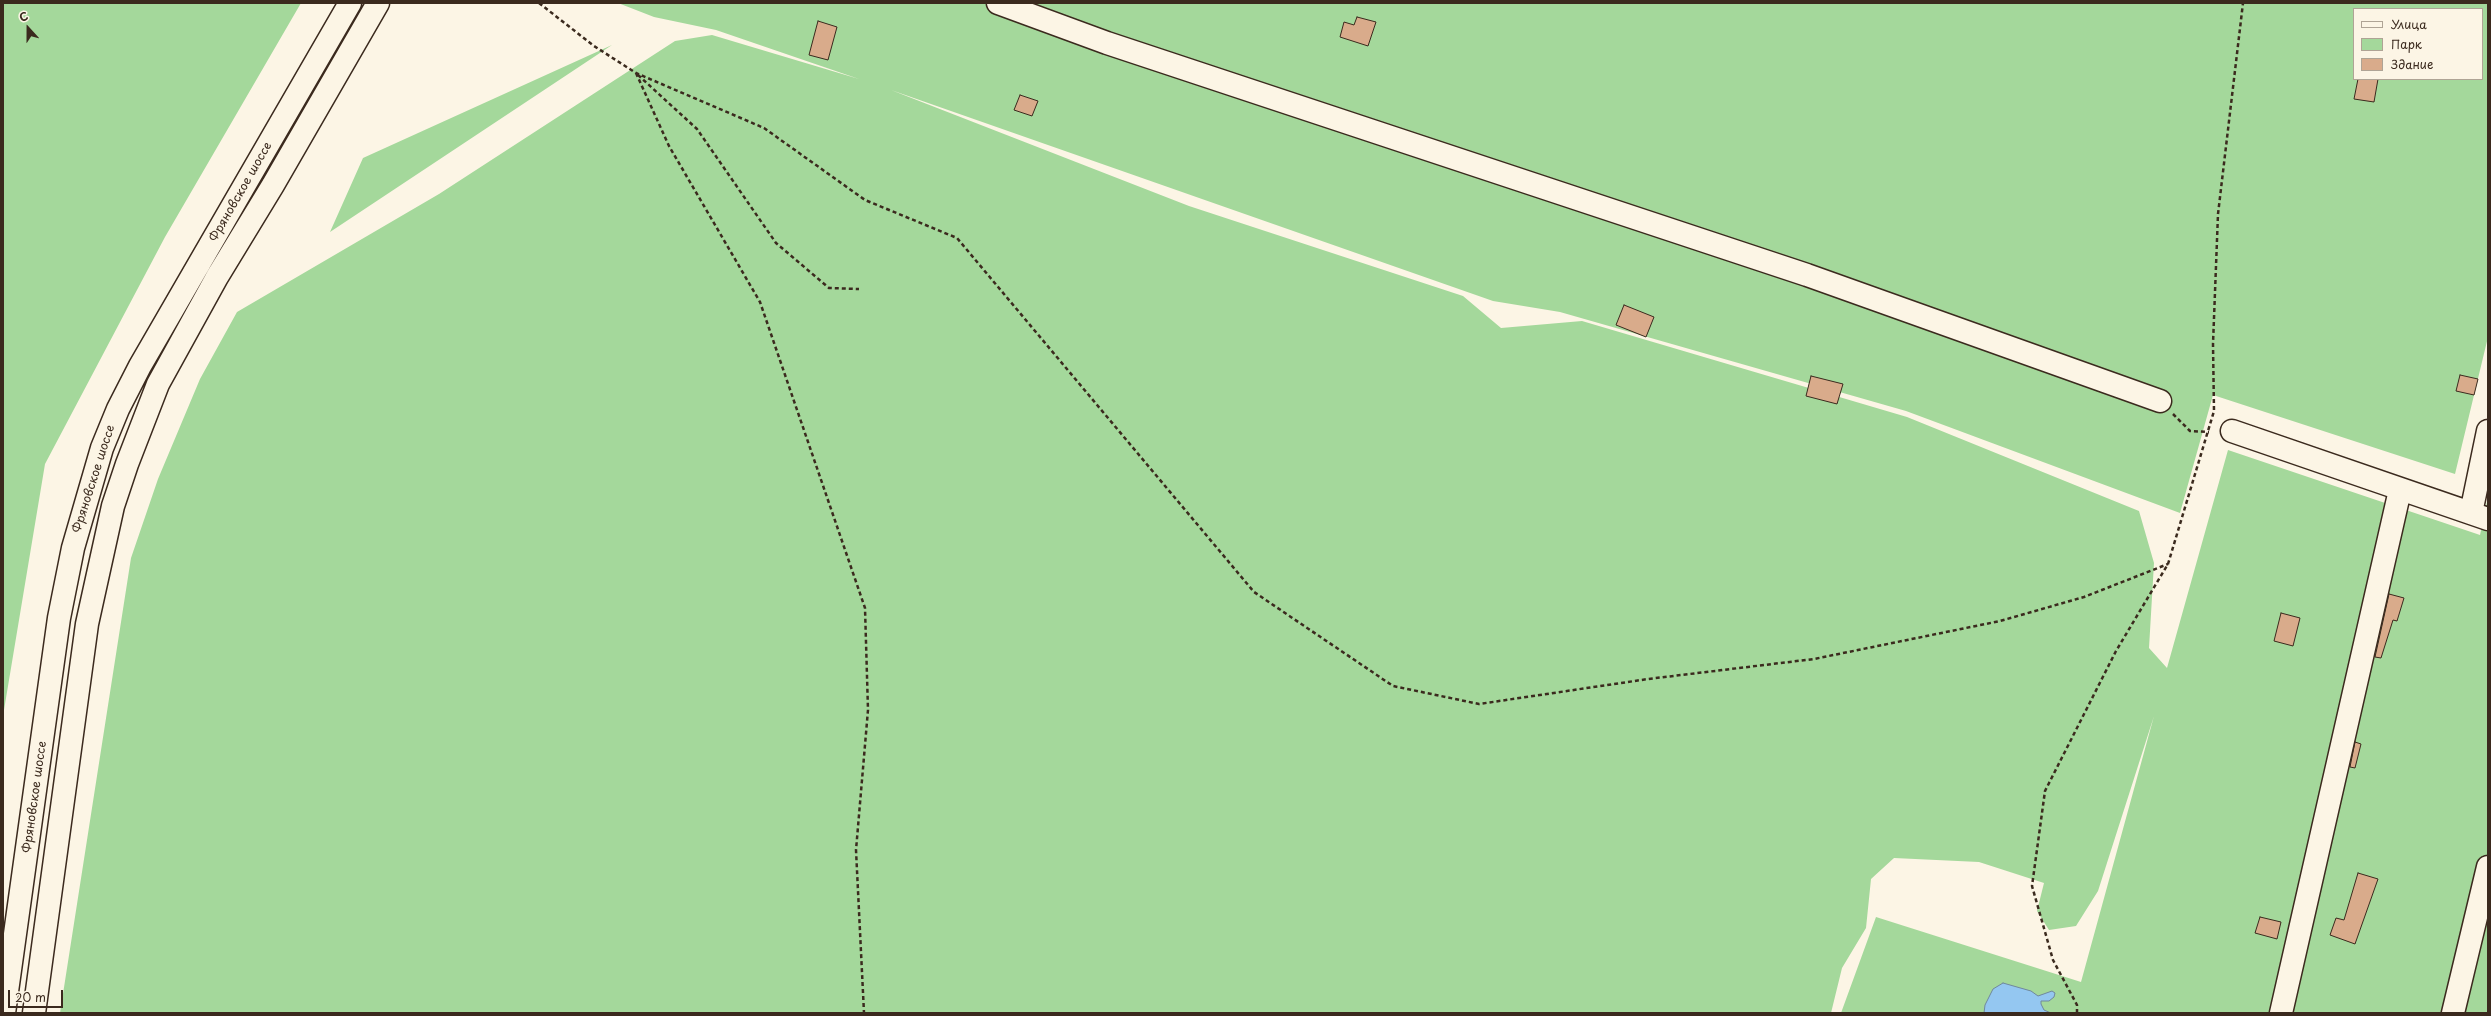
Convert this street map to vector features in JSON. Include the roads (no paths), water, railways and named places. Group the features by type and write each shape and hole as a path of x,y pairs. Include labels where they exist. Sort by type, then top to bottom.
{"main road":[{"name":"Фряновское шоссе","path":"4,1013 58,618 73,548 102,448 118,409 140,366 350,3"},
{"name":"Фряновское шоссе","path":"34,1013 87,624 113,506 127,464 158,384 217,277 274,185 378,3"},
{"path":"998,3 1107,43 1807,275 2160,401"},
{"path":"2232,432 2479,516 2488,431"},
{"path":"2281,1013 2400,490"},
{"path":"2453,1013 2488,867"}],"water":[{"path":"2003,983 2031,991 2038,996 2052,991 2055,993 2054,997 2049,1001 2041,1001 2044,1010 2051,1013 1984,1013 1985,1005 1993,989"}]}
